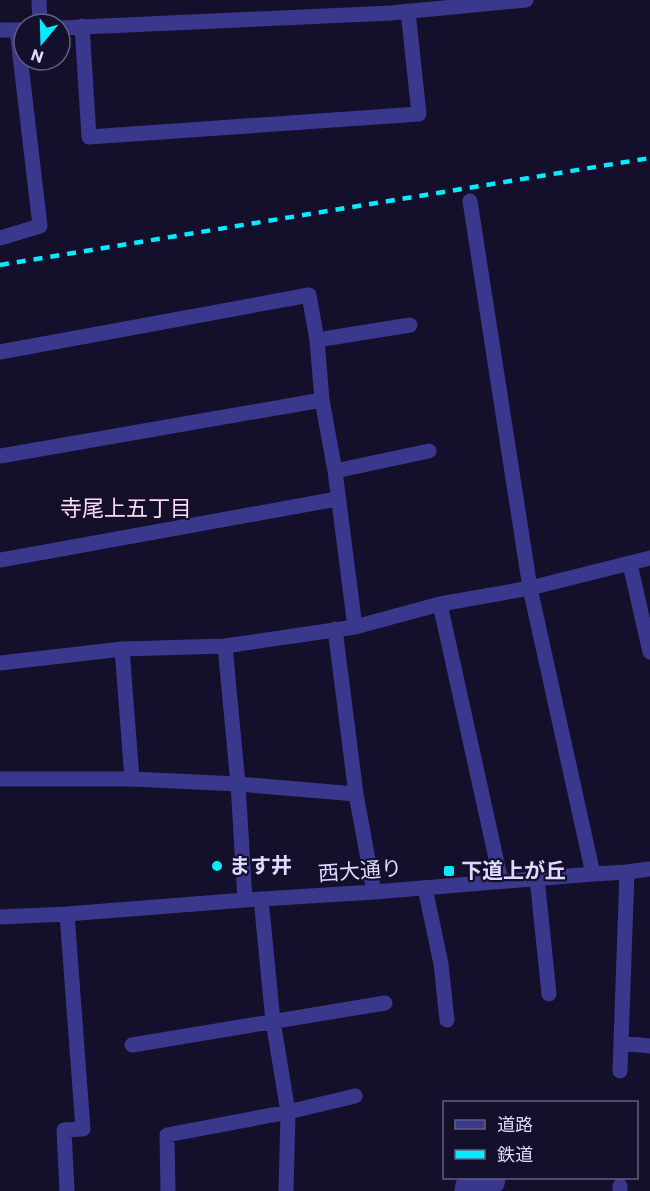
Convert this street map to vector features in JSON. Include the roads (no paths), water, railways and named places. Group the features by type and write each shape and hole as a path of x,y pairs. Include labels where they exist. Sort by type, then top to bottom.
{"street":[{"path":"72,27 390,7 408,11 526,0"},
{"path":"82,26 89,137 419,114 408,11"},
{"path":"0,238 40,226 25,72"},
{"path":"470,201 530,588 593,873"},
{"path":"0,352 309,295 355,627"},
{"path":"317,340 410,325"},
{"path":"0,456 322,400"},
{"path":"335,471 429,451"},
{"path":"0,560 337,499"},
{"path":"0,663 122,649 225,646 355,627 440,604 530,588 650,558"},
{"path":"630,564 650,652"},
{"path":"440,604 501,881"},
{"path":"335,629 356,794 374,892"},
{"path":"225,646 238,784 245,900"},
{"path":"122,649 132,779"},
{"path":"0,779 132,779 238,784 356,794"},
{"name":"西大通り","path":"0,917 374,892 650,869"},
{"path":"620,1071 627,872"},
{"path":"537,878 549,994"},
{"path":"425,888 441,964 447,1020"},
{"path":"261,899 273,1021 288,1112 286,1191"},
{"path":"67,914 83,1129 64,1130 67,1191"},
{"path":"132,1045 385,1003"},
{"path":"622,1043 650,1046"},
{"path":"168,1191 167,1135 288,1112 355,1096"},
{"path":"462,1191 463,1184 497,1184 498,1179"}],"railway":[{"path":"0,265 650,158"}],"place":[{"name":"ます井","path":"217,866"},
{"name":"下道上が丘","path":"449,871"}],"district":[{"name":"寺尾上五丁目","path":"126,508"}]}
